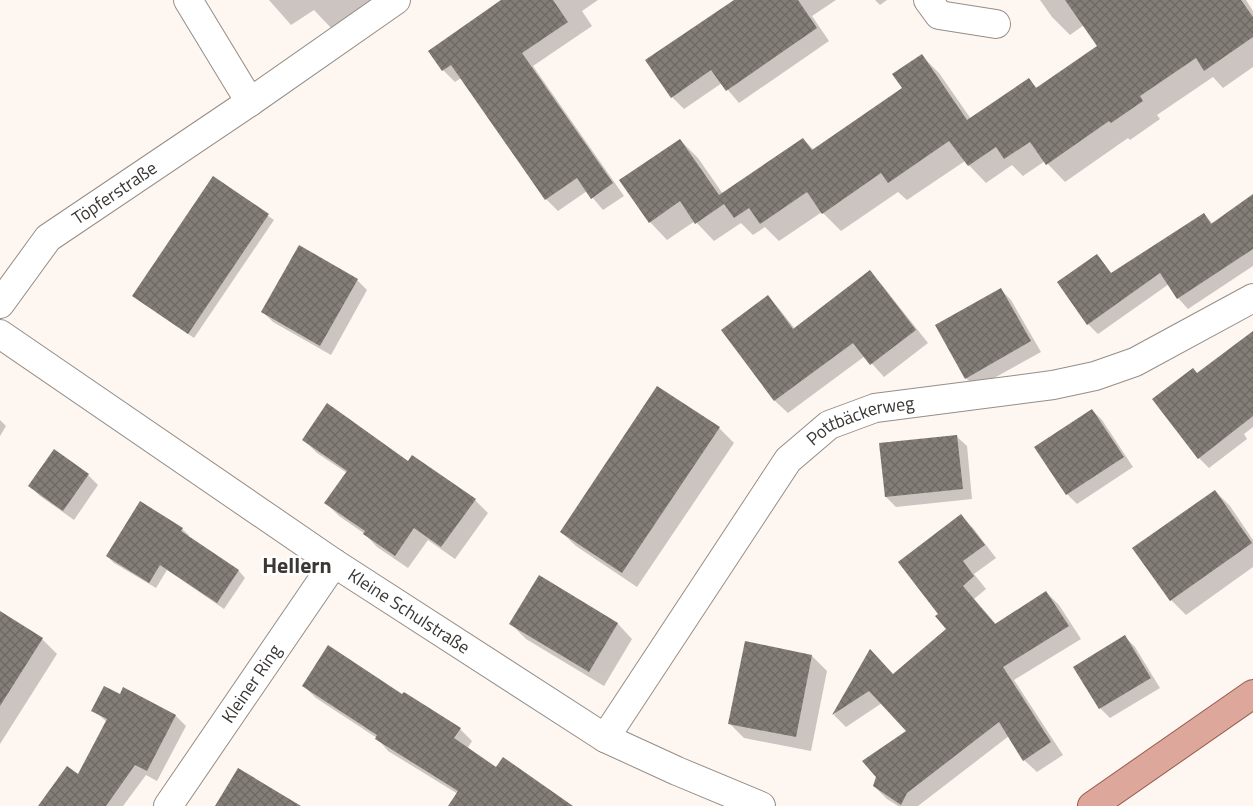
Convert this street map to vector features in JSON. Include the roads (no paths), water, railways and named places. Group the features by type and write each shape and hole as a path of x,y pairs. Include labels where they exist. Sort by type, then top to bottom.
{"main road":[{"path":"1092,806 1253,694"}],"street":[{"path":"188,0 250,102"},
{"name":"Töpferstraße","path":"0,304 48,238 250,102 396,0"},
{"path":"928,0 939,16 996,24"},
{"name":"Pottbäckerweg","path":"605,738 788,460 829,425 875,408 1053,385 1095,376 1134,362 1253,298"},
{"name":"Kleine Schulstraße","path":"0,334 334,562 605,738 677,771 762,806"},
{"name":"Kleiner Ring","path":"168,806 334,562"}],"district":[{"name":"Hellern","path":"297,565"}]}
